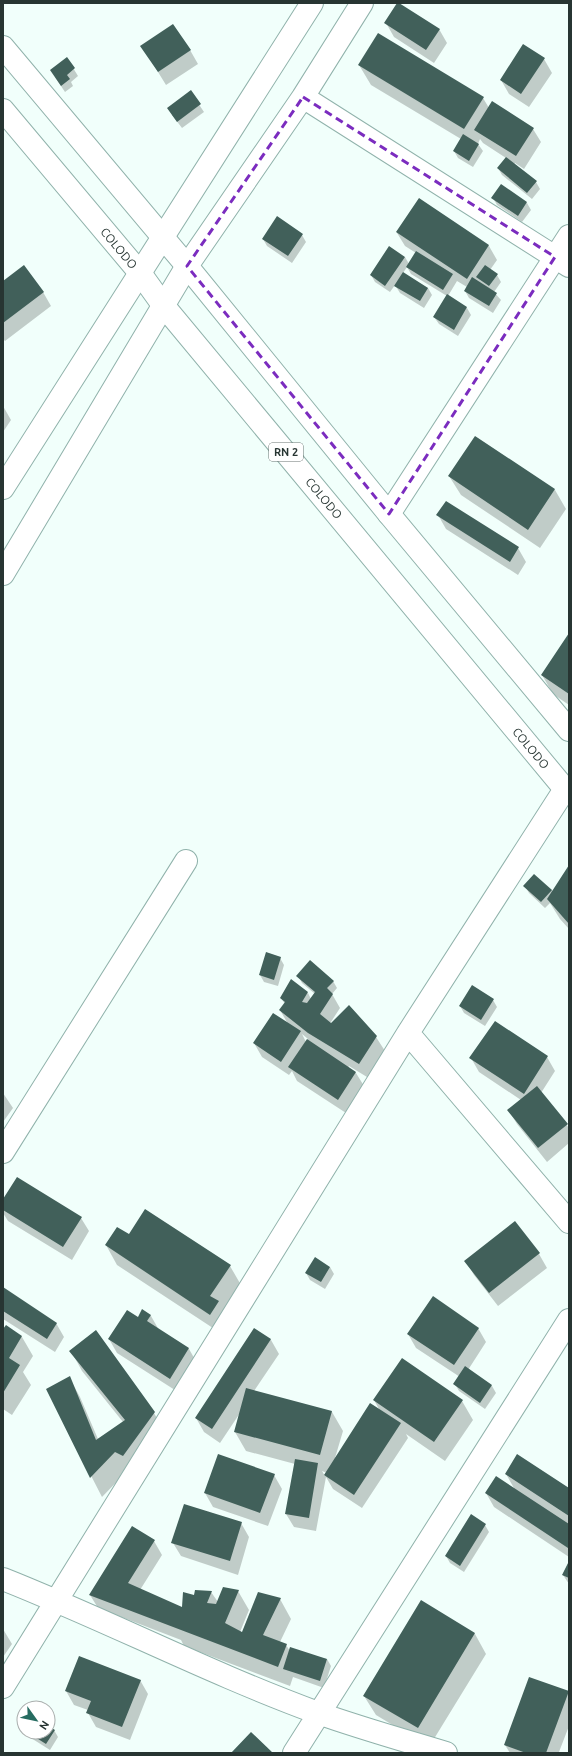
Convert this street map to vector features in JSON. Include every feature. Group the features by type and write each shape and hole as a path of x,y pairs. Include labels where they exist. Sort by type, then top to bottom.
{"street":[{"path":"3,488 140,273 164,238 312,3"},
{"path":"3,574 163,305 303,97 362,3"},
{"path":"3,47 188,266 389,514 569,730"},
{"path":"303,97 562,262"},
{"name":"COLODO","path":"3,110 140,273 163,305 567,791"},
{"path":"389,514 562,262 569,236"},
{"path":"3,1687 408,1033 567,791"},
{"path":"3,1152 186,862"},
{"path":"408,1033 569,1222"},
{"path":"294,1753 569,1320"},
{"path":"3,1579 57,1601 191,1662 318,1713 446,1753"}],"highlighted area":[{"path":"303,97 555,257 389,514 187,266"}],"building":[{"path":"397,3 440,29 426,50 384,23"},
{"path":"173,24 191,50 158,72 140,46"},
{"path":"378,33 484,97 464,129 358,65"},
{"path":"523,44 545,58 521,94 500,80"},
{"path":"67,57 75,68 67,75 70,79 61,86 50,70"},
{"path":"191,90 201,104 177,122 167,108"},
{"path":"492,101 534,128 516,156 474,130"},
{"path":"463,134 479,144 469,161 453,151"},
{"path":"506,157 537,181 527,193 497,168"},
{"path":"501,184 527,202 518,216 491,198"},
{"path":"419,198 489,245 467,279 396,232"},
{"path":"277,216 303,234 288,256 262,239"},
{"path":"389,246 405,257 385,286 370,275"},
{"path":"416,251 453,274 443,290 406,267"},
{"path":"24,265 44,292 3,323 3,281"},
{"path":"485,265 498,274 489,286 476,277"},
{"path":"403,272 428,288 420,301 394,286"},
{"path":"472,277 497,293 489,306 464,291"},
{"path":"447,294 467,307 454,330 433,317"},
{"path":"475,436 555,489 528,530 448,476"},
{"path":"446,501 519,547 510,562 436,515"},
{"path":"569,633 569,694 541,675"},
{"path":"569,865 569,924 547,899"},
{"path":"534,874 552,890 541,902 523,886"},
{"path":"266,952 281,957 274,980 259,975"},
{"path":"310,960 334,981 327,988 333,994 320,1014 331,1023 349,1005 377,1036 359,1064 308,1033 279,1010 285,1002 280,998 291,979 308,992 302,1002 307,1003 315,992 296,976"},
{"path":"472,985 494,999 481,1020 459,1006"},
{"path":"273,1013 301,1031 281,1062 253,1043"},
{"path":"495,1021 548,1056 524,1094 469,1058"},
{"path":"307,1039 356,1072 338,1100 288,1067"},
{"path":"537,1086 568,1124 538,1148 507,1110"},
{"path":"17,1177 82,1217 63,1247 3,1210 3,1199"},
{"path":"145,1209 231,1265 210,1296 219,1301 210,1315 105,1245 117,1227 129,1234"},
{"path":"515,1221 540,1253 489,1293 464,1261"},
{"path":"315,1257 330,1267 321,1282 305,1273"},
{"path":"3,1287 57,1323 47,1339 3,1311"},
{"path":"433,1296 479,1328 454,1365 407,1334"},
{"path":"142,1309 151,1315 147,1321 189,1348 170,1379 108,1339 127,1310 138,1317"},
{"path":"6,1325 22,1336 9,1358 20,1365 3,1393 3,1329"},
{"path":"254,1328 271,1339 212,1429 195,1418"},
{"path":"96,1330 155,1412 123,1456 115,1452 90,1478 46,1389 70,1376 96,1440 125,1420 69,1351"},
{"path":"402,1358 463,1400 434,1442 373,1400"},
{"path":"465,1366 492,1385 480,1403 453,1384"},
{"path":"246,1388 332,1411 320,1455 234,1432"},
{"path":"370,1403 401,1423 354,1495 324,1475"},
{"path":"218,1454 275,1474 260,1513 204,1493"},
{"path":"517,1454 569,1488 569,1516 505,1474"},
{"path":"295,1459 318,1463 309,1518 285,1514"},
{"path":"496,1476 569,1524 568,1548 485,1493"},
{"path":"184,1504 242,1522 230,1561 171,1543"},
{"path":"471,1514 486,1524 460,1566 445,1556"},
{"path":"132,1526 155,1540 128,1583 182,1607 183,1592 194,1595 195,1590 212,1591 207,1603 216,1604 223,1587 239,1590 225,1623 242,1632 258,1592 281,1598 263,1635 287,1644 278,1667 89,1595"},
{"path":"569,1561 569,1578 562,1575"},
{"path":"421,1600 475,1633 418,1728 363,1696"},
{"path":"290,1647 327,1659 320,1681 283,1669"},
{"path":"79,1656 141,1680 122,1727 86,1713 91,1701 65,1691"},
{"path":"529,1677 569,1691 546,1753 526,1753 504,1745"},
{"path":"251,1732 273,1753 231,1753"},
{"path":"40,1740 49,1740 46,1744"}]}
